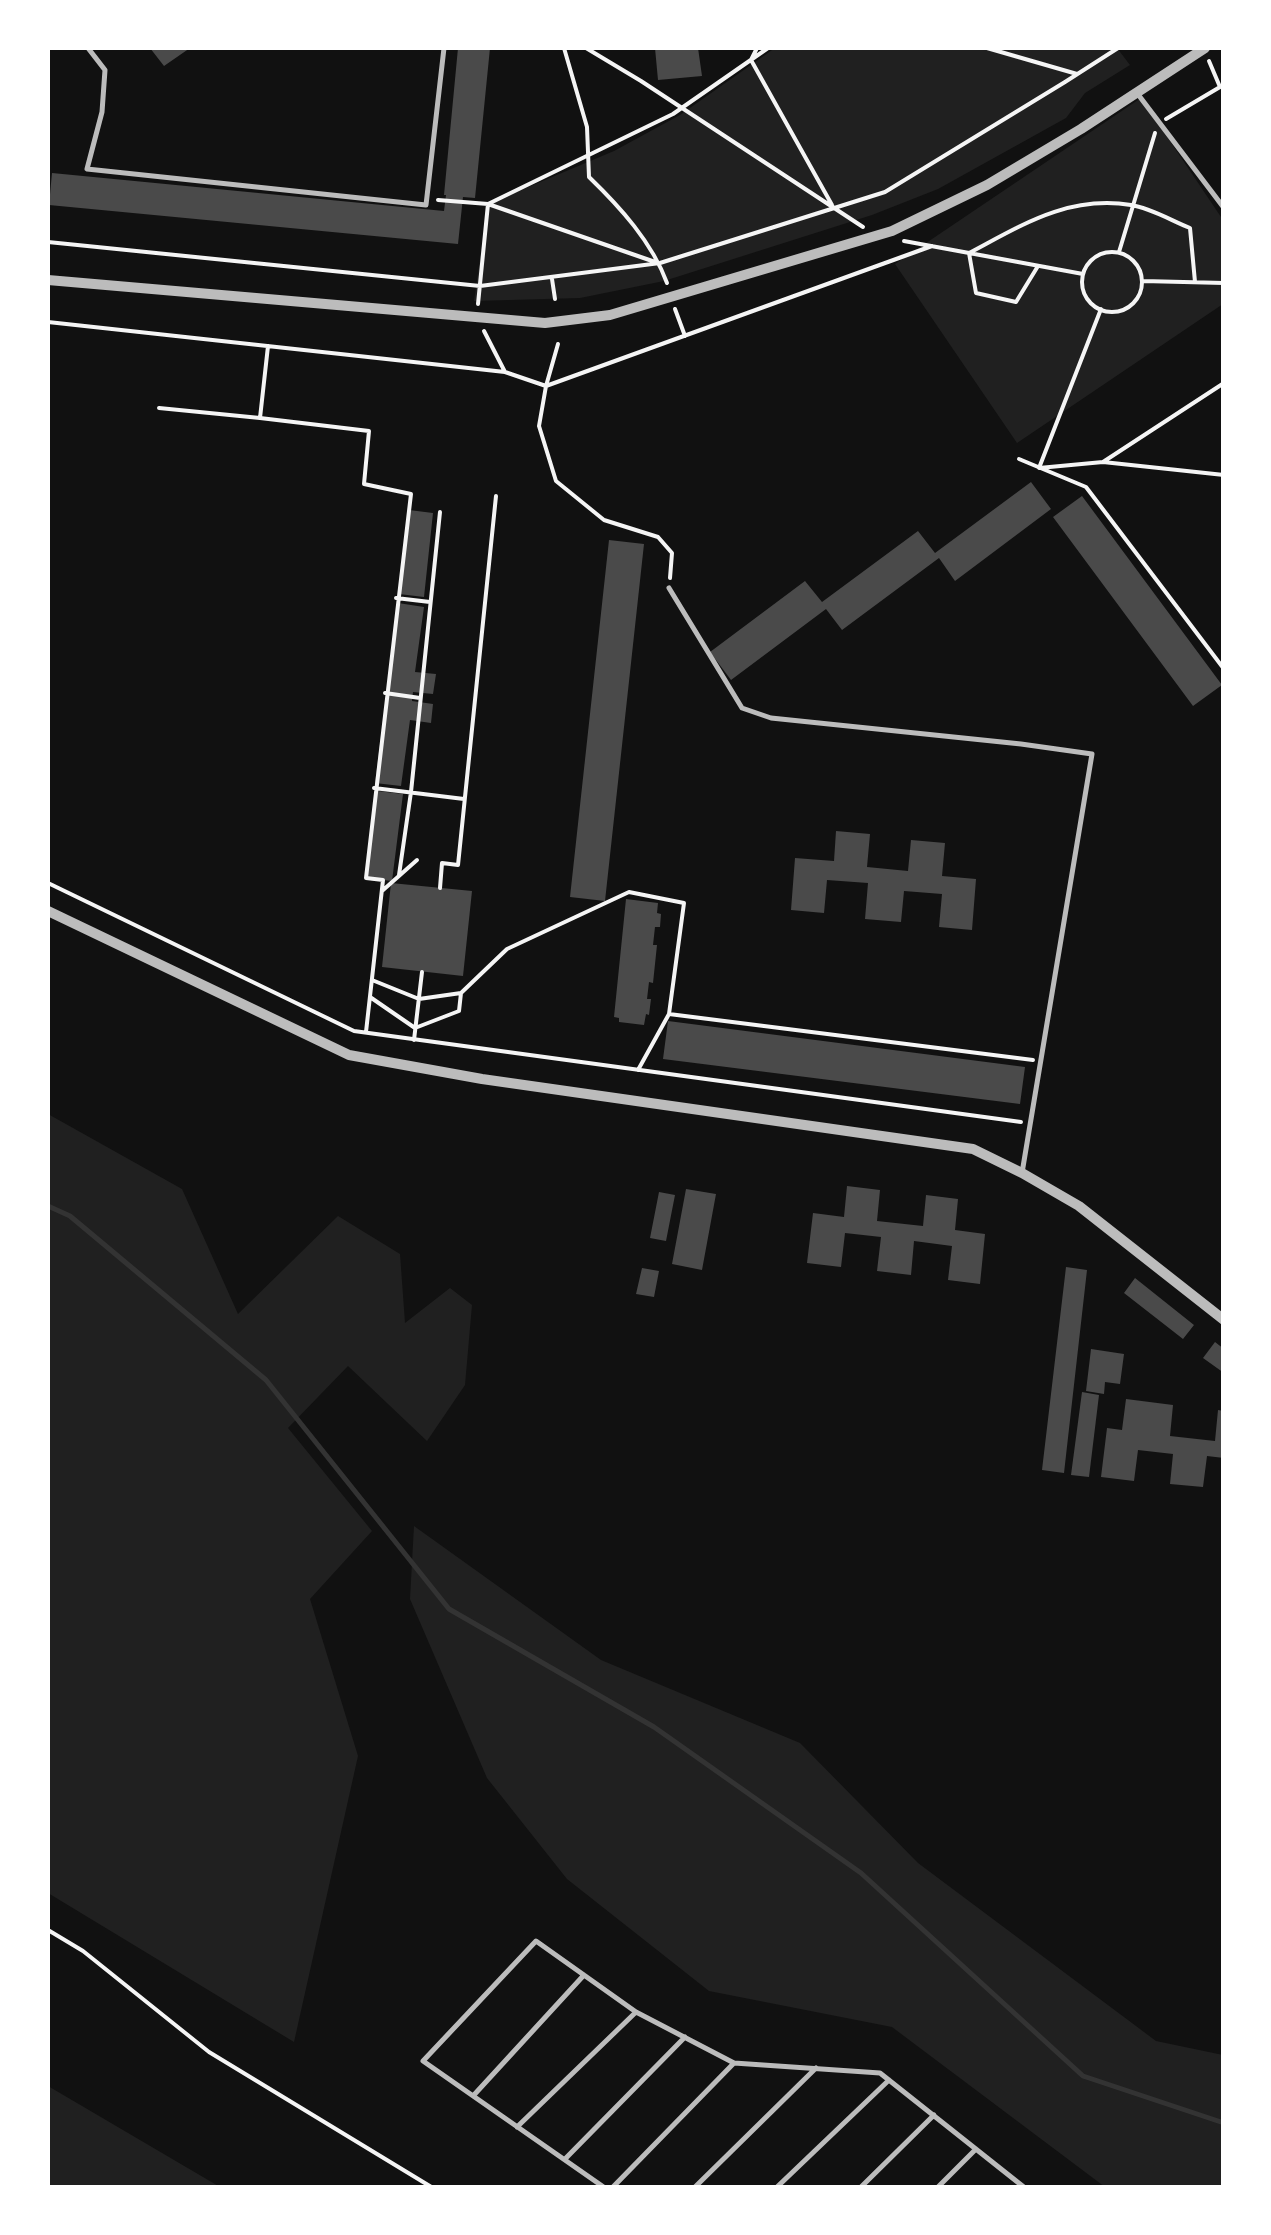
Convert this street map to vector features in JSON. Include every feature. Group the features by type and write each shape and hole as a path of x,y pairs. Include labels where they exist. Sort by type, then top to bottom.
{"street":[{"path":"48,280 545,323 610,315 878,236 987,186 1205,48"},
{"path":"48,911 349,1055 482,1079 972,1149 1022,1172 1079,1206 1224,1320"}],"lane":[{"path":"88,48 105,70 102,112 86,170 426,205 444,48"},
{"path":"1137,93 1224,208"},
{"path":"669,588 742,708 770,718 1092,754 1022,1172"},
{"path":"734,2062 608,2188 423,2062 536,1941 636,2012 734,2062 880,2072 1019,2186"},
{"path":"474,2096 584,1975"},
{"path":"518,2127 636,2012"},
{"path":"565,2160 685,2037"},
{"path":"694,2188 816,2068"},
{"path":"776,2188 889,2080"},
{"path":"860,2188 934,2116"},
{"path":"936,2188 976,2149"}],"path":[{"path":"564,48 587,127 589,177 617,204 660,263 685,336"},
{"path":"586,48 878,236 1083,274"},
{"path":"750,60 757,48"},
{"path":"488,204 674,114 768,48"},
{"path":"987,48 1078,74"},
{"path":"48,242 480,286 660,263 885,192 1118,48"},
{"path":"750,60 834,208"},
{"path":"427,199 488,204 660,263"},
{"path":"488,204 476,317 505,372"},
{"path":"969,253 1044,215 1076,205 1133,205 1190,228 1195,282"},
{"path":"48,322 505,372 546,386 932,246"},
{"path":"1118,252 1136,262 1142,281 1136,300 1120,311 1100,310 1082,288 1083,274 1099,254 1118,252"},
{"path":"969,253 976,292 1016,302 1038,266"},
{"path":"552,277 555,299"},
{"path":"1142,281 1224,282"},
{"path":"1039,468 1100,310"},
{"path":"558,344 540,426 556,481 604,520 658,537 672,553 669,588"},
{"path":"260,418 268,346"},
{"path":"1103,462 1224,383"},
{"path":"160,408 369,430 364,484 411,494 366,878 383,880 366,1033"},
{"path":"1019,459 1086,487 1224,668"},
{"path":"1039,468 1103,462 1224,474"},
{"path":"440,888 442,863 458,865 496,496"},
{"path":"399,875 440,512"},
{"path":"398,598 430,602"},
{"path":"387,694 420,698"},
{"path":"376,788 466,799"},
{"path":"382,891 417,860"},
{"path":"48,883 354,1032 1030,1124"},
{"path":"372,980 419,999 461,993 507,948 629,892 684,903 669,1014 638,1070"},
{"path":"414,1040 422,972"},
{"path":"415,1028 459,1011 461,993"},
{"path":"370,997 415,1028"},
{"path":"669,1014 1041,1062"},
{"path":"48,1930 83,1950 209,2052 432,2188"}],"shaded area":[{"path":"775,48 1117,48 1130,65 1085,93 1066,118 938,189 872,215 664,281 580,298 474,301 488,204 614,151 680,115"},
{"path":"1141,98 1223,220 1223,304 1017,443 895,264"},
{"path":"48,1114 182,1189 238,1314 338,1216 400,1254 405,1323 450,1288 472,1305 465,1385 427,1441 348,1366 288,1428 372,1531 310,1599 358,1756 294,2042 48,1893"},
{"path":"414,1526 601,1660 800,1743 918,1863 1156,2041 1223,2055 1223,2187 1105,2187 892,2027 709,1991 567,1879 487,1778 410,1599"},
{"path":"48,2086 220,2187 48,2187"}],"building":[{"path":"150,48 190,48 164,66"},
{"path":"458,48 490,48 475,198 463,197 458,244 49,205 52,173 444,211"},
{"path":"655,48 698,48 702,76 658,80"},
{"path":"1031,482 1051,509 955,581 939,558 842,630 826,609 731,680 710,652 805,581 822,602 918,531 935,553"},
{"path":"1082,496 1222,685 1193,706 1053,517"},
{"path":"409,510 433,513 424,597 399,594"},
{"path":"609,540 644,544 605,901 570,897"},
{"path":"398,603 424,607 415,672 436,674 433,694 413,692 412,701 433,704 431,723 410,720 401,786 375,783"},
{"path":"377,791 403,794 392,881 366,878"},
{"path":"836,831 870,834 867,867 908,871 911,840 945,843 942,876 976,879 972,930 939,927 942,894 904,891 901,922 865,919 868,883 827,880 824,913 791,910 795,858 834,861"},
{"path":"391,883 472,891 463,976 382,967"},
{"path":"626,899 658,903 657,913 661,914 660,927 655,927 653,983 649,982 647,999 651,999 644,1025 619,1022 614,1017"},
{"path":"668,1021 1025,1067 1020,1104 663,1059"},
{"path":"847,1186 880,1190 877,1221 923,1226 926,1195 958,1199 955,1230 985,1234 980,1284 948,1280 952,1246 914,1241 911,1275 877,1271 881,1237 845,1233 841,1267 807,1263 813,1213 844,1217"},
{"path":"686,1189 716,1194 702,1270 672,1264"},
{"path":"659,1192 675,1195 666,1241 650,1238"},
{"path":"1066,1267 1087,1270 1064,1473 1042,1470"},
{"path":"642,1268 659,1271 654,1297 636,1294"},
{"path":"1135,1278 1194,1325 1183,1339 1124,1293"},
{"path":"1215,1342 1224,1349 1224,1373 1203,1358"},
{"path":"1091,1349 1124,1354 1120,1384 1105,1382 1104,1394 1086,1391"},
{"path":"1082,1392 1099,1395 1089,1477 1071,1475"},
{"path":"1126,1399 1173,1405 1170,1436 1215,1441 1218,1410 1224,1411 1224,1458 1207,1456 1203,1487 1170,1484 1173,1454 1138,1450 1134,1481 1101,1477 1107,1428 1122,1430"}],"waterway":[{"path":"48,1206 70,1216 266,1380 449,1609 654,1727 861,1873 1083,2076 1224,2123"}]}
